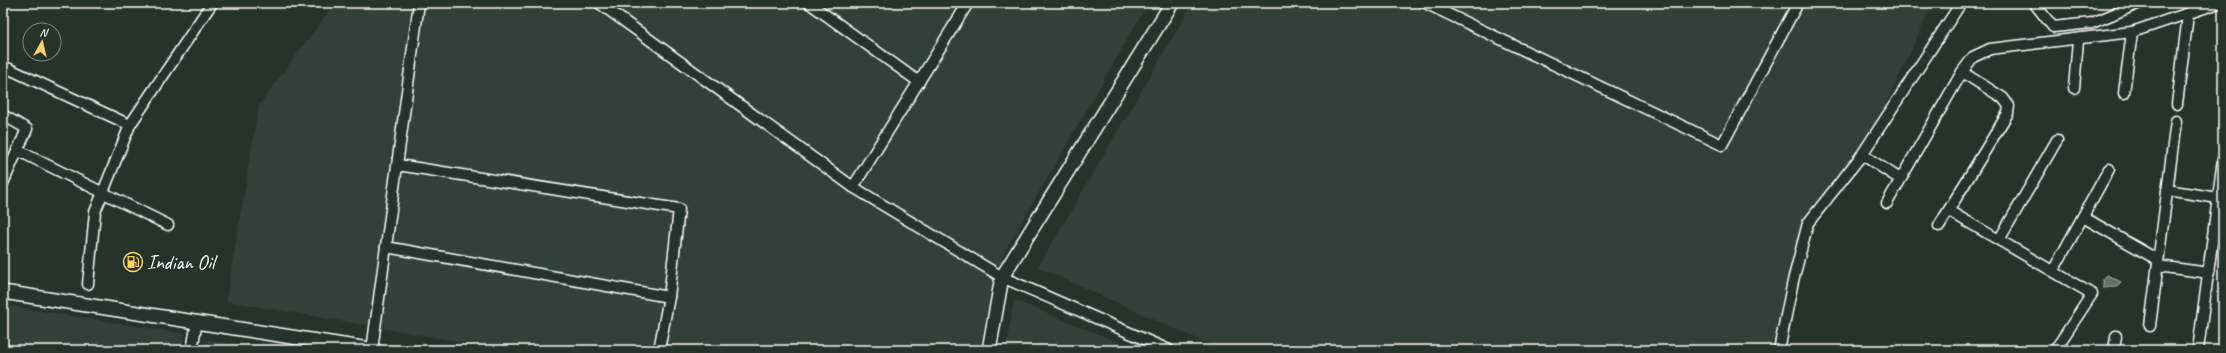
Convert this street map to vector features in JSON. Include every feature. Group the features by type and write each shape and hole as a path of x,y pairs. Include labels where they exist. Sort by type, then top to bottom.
{"street":[{"path":"88,284 95,212 130,124 212,3"},
{"path":"372,350 419,3"},
{"path":"599,3 854,187 1002,277 1169,350"},
{"path":"809,3 919,82"},
{"path":"854,187 968,3"},
{"path":"989,350 1002,277 1172,3"},
{"path":"1426,3 1722,145 1798,3"},
{"path":"1779,350 1793,281 1808,223 1861,156 1961,3"},
{"path":"2034,3 2053,26 2092,23 2140,3"},
{"path":"1888,203 1900,179 1962,72 1973,57 1990,49 2078,40 2132,32 2188,15 2219,3"},
{"path":"2176,104 2188,15"},
{"path":"2124,93 2132,32"},
{"path":"2074,88 2078,40"},
{"path":"3,66 130,124"},
{"path":"1939,226 2008,113 2009,106 2003,98 1962,72"},
{"path":"3,115 27,129 3,183"},
{"path":"2150,326 2176,121"},
{"path":"1999,240 2057,140"},
{"path":"17,150 168,225"},
{"path":"1861,156 1866,157 1900,179"},
{"path":"2198,350 2223,159"},
{"path":"398,165 679,209 669,297 659,350"},
{"path":"2053,271 2109,169"},
{"path":"2167,190 2218,198"},
{"path":"1949,211 2092,294 2055,350"},
{"path":"2083,217 2158,263 2209,273"},
{"path":"386,247 669,297"},
{"path":"3,292 197,321 375,350"},
{"path":"192,350 197,321"},
{"path":"2114,350 2116,336"}],"shaded area":[{"path":"335,3 1148,3 1002,257 979,350 508,350 226,301 259,105"},
{"path":"1193,3 1933,3 1868,143 1806,223 1784,350 1222,350 1038,267"},
{"path":"2107,275 2121,282 2118,287 2103,288 2103,279"},
{"path":"1014,300 1138,350 1006,350"},
{"path":"3,305 185,334 182,350 3,350"},
{"path":"205,339 272,350 204,350"}],"place":[{"name":"Indian Oil","path":"133,262"}]}
